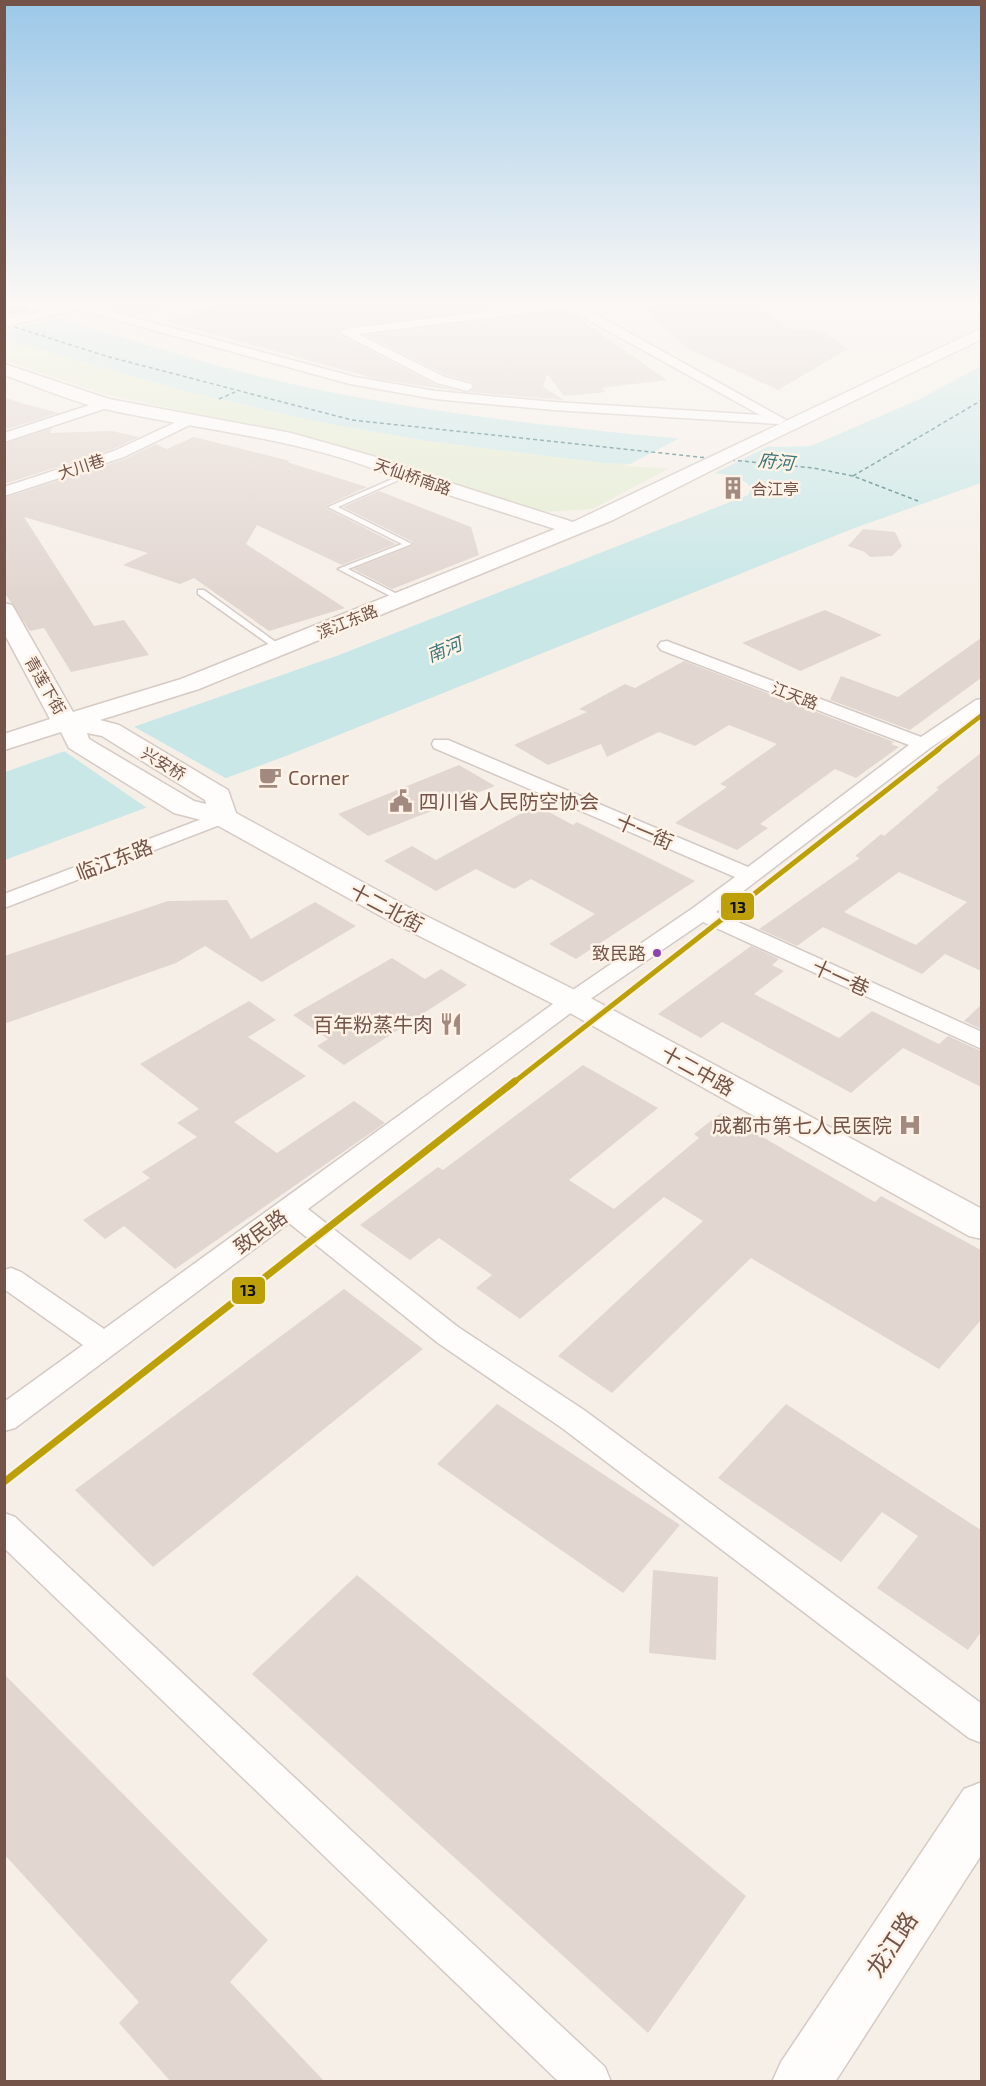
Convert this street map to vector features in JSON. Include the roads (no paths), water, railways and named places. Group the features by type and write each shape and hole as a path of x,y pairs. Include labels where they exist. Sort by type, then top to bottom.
{"main road":[{"name":"天仙桥南路","path":"86,397 105,404 291,440 382,465 406,475 568,526"},
{"path":"746,441 779,420 828,397"},
{"path":"746,441 841,397"},
{"name":"滨江东路","path":"4,742 69,726 190,684 568,526 746,441"},
{"name":"滨江东路","path":"4,732 69,726 175,680 396,597 568,526"},
{"name":"青莲下街","path":"4,610 69,726 110,730"},
{"path":"69,726 184,807 221,807"},
{"name":"兴安桥","path":"110,730 221,807"},
{"name":"十二北街","path":"221,807 397,913 572,1001"},
{"name":"十二中路","path":"572,1001 981,1226"},
{"name":"龙江路","path":"801,2082 981,1807"}],"street":[{"path":"460,397 779,420"},
{"path":"738,397 779,420"},
{"path":"4,438 105,404"},
{"name":"大川巷","path":"4,492 119,454 189,420"},
{"name":"江天路","path":"668,646 922,744"},
{"name":"致民路","path":"4,1419 572,1001 701,914 922,744 981,704"},
{"name":"十一街","path":"441,744 750,876"},
{"name":"临江东路","path":"4,902 221,807"},
{"name":"十一巷","path":"701,914 981,1041"},
{"path":"290,1209 448,1335 573,1419 981,1726"},
{"path":"11,1279 105,1345"},
{"path":"4,1527 590,2082"}],"lane":[{"path":"396,597 342,569 408,544 332,507 406,475"},
{"path":"201,592 273,644"}],"water":[{"path":"212,397 359,397 543,425 778,447 811,446 923,397 981,397 981,483 852,529 286,756 5,860 5,772 339,655 748,495 751,489 747,483 733,476 674,466 604,463 428,441 329,424"}],"place":[{"name":"合江亭","path":"733,488"},
{"name":"Corner","path":"270,777"},
{"name":"四川省人民防空协会","path":"401,801"},
{"name":"致民路","path":"657,953"},
{"name":"百年粉蒸牛肉","path":"451,1024"},
{"name":"成都市第七人民医院","path":"910,1125"}],"water label":[{"name":"府河","path":"776,461"},
{"name":"南河","path":"444,649"}]}
